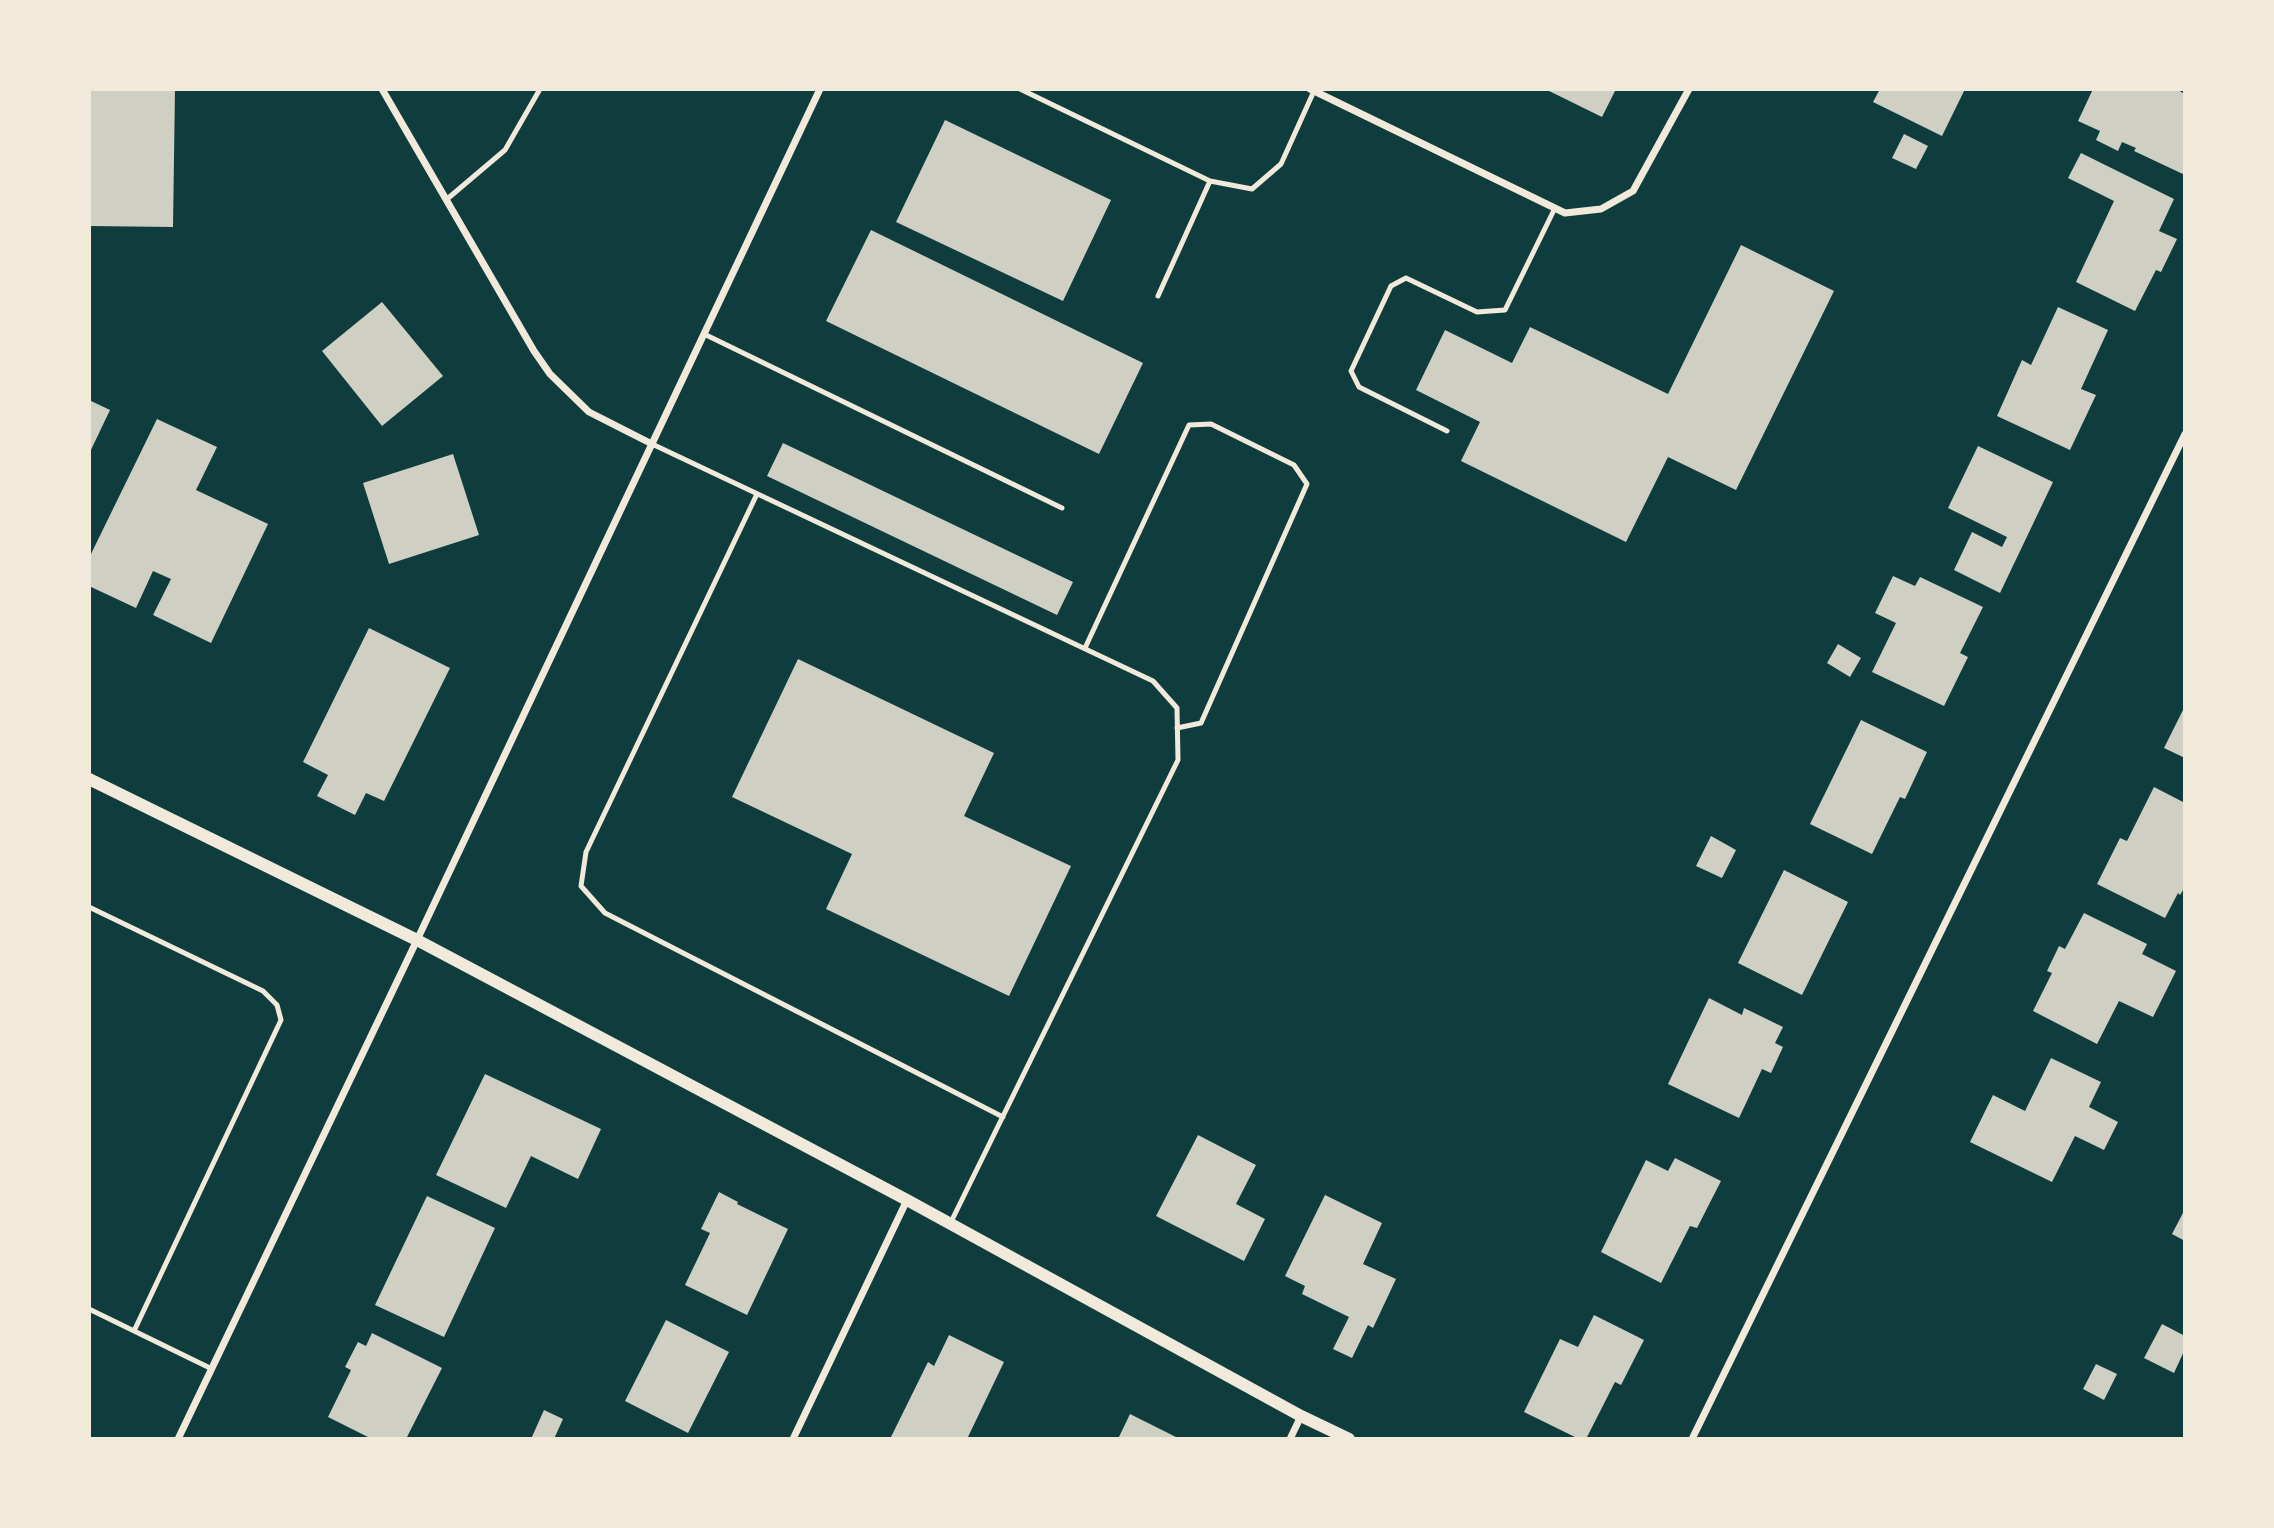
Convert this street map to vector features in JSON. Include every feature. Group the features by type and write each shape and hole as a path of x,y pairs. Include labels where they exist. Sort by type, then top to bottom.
{"street":[{"path":"383,89 534,351 551,374 589,412 652,444"},
{"path":"178,1439 820,89"},
{"path":"1312,90 1565,213 1601,209 1633,191 1689,89"},
{"path":"1692,1439 2185,434"},
{"path":"89,779 417,940 906,1200 1301,1416 1349,1439"},
{"path":"793,1439 906,1200"},
{"path":"1290,1439 1301,1416"}],"lane":[{"path":"446,200 505,150 540,89"},
{"path":"1020,89 1210,181 1252,189 1281,164 1312,90"},
{"path":"1158,296 1210,181"},
{"path":"1447,431 1359,387 1351,371 1385,298 1391,286 1406,278 1477,312 1505,310 1555,208"},
{"path":"704,334 1062,508"},
{"path":"1085,648 1189,425 1211,424 1294,465 1307,484 1201,723 1177,729"},
{"path":"652,444 1153,681 1177,708 1178,760 950,1224"},
{"path":"757,494 586,852 581,886 606,913 1003,1117"},
{"path":"89,907 263,991 277,1005 281,1020 134,1331"},
{"path":"89,1309 212,1369"}],"building":[{"path":"89,89 175,89 173,227 89,226"},
{"path":"1545,89 1616,89 1602,117"},
{"path":"1880,89 1965,89 1942,136 1873,102"},
{"path":"2093,89 2176,89 2185,94 2185,175 2134,151 2136,148 2122,142 2118,151 2096,140 2100,131 2078,121"},
{"path":"945,120 1111,200 1063,301 896,222"},
{"path":"1904,134 1928,146 1916,169 1892,158"},
{"path":"2081,153 2174,199 2159,231 2177,239 2161,272 2156,270 2135,311 2076,282 2114,201 2068,178"},
{"path":"871,230 1143,363 1099,454 826,321"},
{"path":"1741,245 1834,291 1736,490 1668,457 1626,542 1461,461 1480,422 1416,390 1445,330 1512,363 1530,327 1668,394"},
{"path":"382,302 443,376 382,426 322,351"},
{"path":"2058,307 2108,330 2081,389 2096,395 2070,450 1997,416 2022,360 2031,365"},
{"path":"89,400 110,410 89,454"},
{"path":"157,419 217,447 196,490 268,524 211,643 153,615 171,579 153,571 136,608 89,586 89,558"},
{"path":"783,443 1073,582 1057,615 767,476"},
{"path":"1978,446 2053,482 2000,593 1954,570 1972,532 2002,547 2007,537 1948,508"},
{"path":"453,454 479,535 389,564 363,483"},
{"path":"1893,576 1915,586 1920,577 1983,607 1960,653 1968,657 1944,706 1872,672 1896,623 1875,613"},
{"path":"369,628 450,668 384,801 366,793 355,815 317,796 328,775 303,762"},
{"path":"1838,644 1861,658 1850,677 1827,663"},
{"path":"798,659 994,753 964,816 1071,866 1009,996 826,909 852,854 732,797"},
{"path":"2185,706 2185,758 2164,748"},
{"path":"1861,720 1927,752 1905,799 1900,797 1872,854 1810,824"},
{"path":"2154,787 2185,803 2185,887 2180,895 2178,893 2165,918 2097,884 2120,838 2127,841"},
{"path":"1711,836 1736,850 1722,878 1696,866"},
{"path":"1784,870 1848,902 1802,995 1738,963"},
{"path":"2084,913 2147,944 2142,954 2176,971 2153,1017 2119,1001 2097,1044 2033,1011 2052,973 2047,971 2059,946 2065,949"},
{"path":"1709,998 1742,1015 1744,1008 1783,1027 1775,1043 1783,1047 1771,1073 1762,1069 1739,1118 1668,1084"},
{"path":"2051,1058 2101,1082 2089,1107 2118,1122 2104,1150 2075,1136 2052,1182 1970,1142 1993,1095 2025,1111"},
{"path":"485,1074 601,1129 578,1179 531,1156 506,1208 436,1175"},
{"path":"1198,1135 1256,1165 1236,1204 1265,1219 1244,1261 1156,1216"},
{"path":"1675,1158 1721,1181 1697,1228 1690,1226 1661,1283 1601,1252 1646,1160 1668,1171"},
{"path":"719,1192 788,1229 747,1315 685,1285 710,1233 701,1229"},
{"path":"1325,1195 1382,1223 1363,1264 1396,1279 1373,1328 1368,1325 1352,1358 1333,1349 1349,1317 1302,1294 1305,1286 1285,1276"},
{"path":"427,1196 495,1228 444,1337 375,1305"},
{"path":"2185,1209 2185,1241 2172,1234"},
{"path":"1594,1315 1644,1340 1621,1385 1615,1382 1586,1439 1579,1439 1524,1412 1560,1339 1578,1347"},
{"path":"666,1320 729,1352 688,1433 625,1401"},
{"path":"2162,1324 2185,1336 2185,1349 2174,1373 2144,1358"},
{"path":"372,1333 442,1368 406,1439 372,1439 328,1417 351,1370 345,1367 358,1342 366,1346"},
{"path":"949,1335 1004,1362 967,1439 890,1439 928,1362 934,1366"},
{"path":"2096,1364 2117,1374 2104,1400 2083,1389"},
{"path":"544,1410 563,1419 554,1439 531,1439"},
{"path":"1130,1414 1180,1439 1118,1439"}]}
